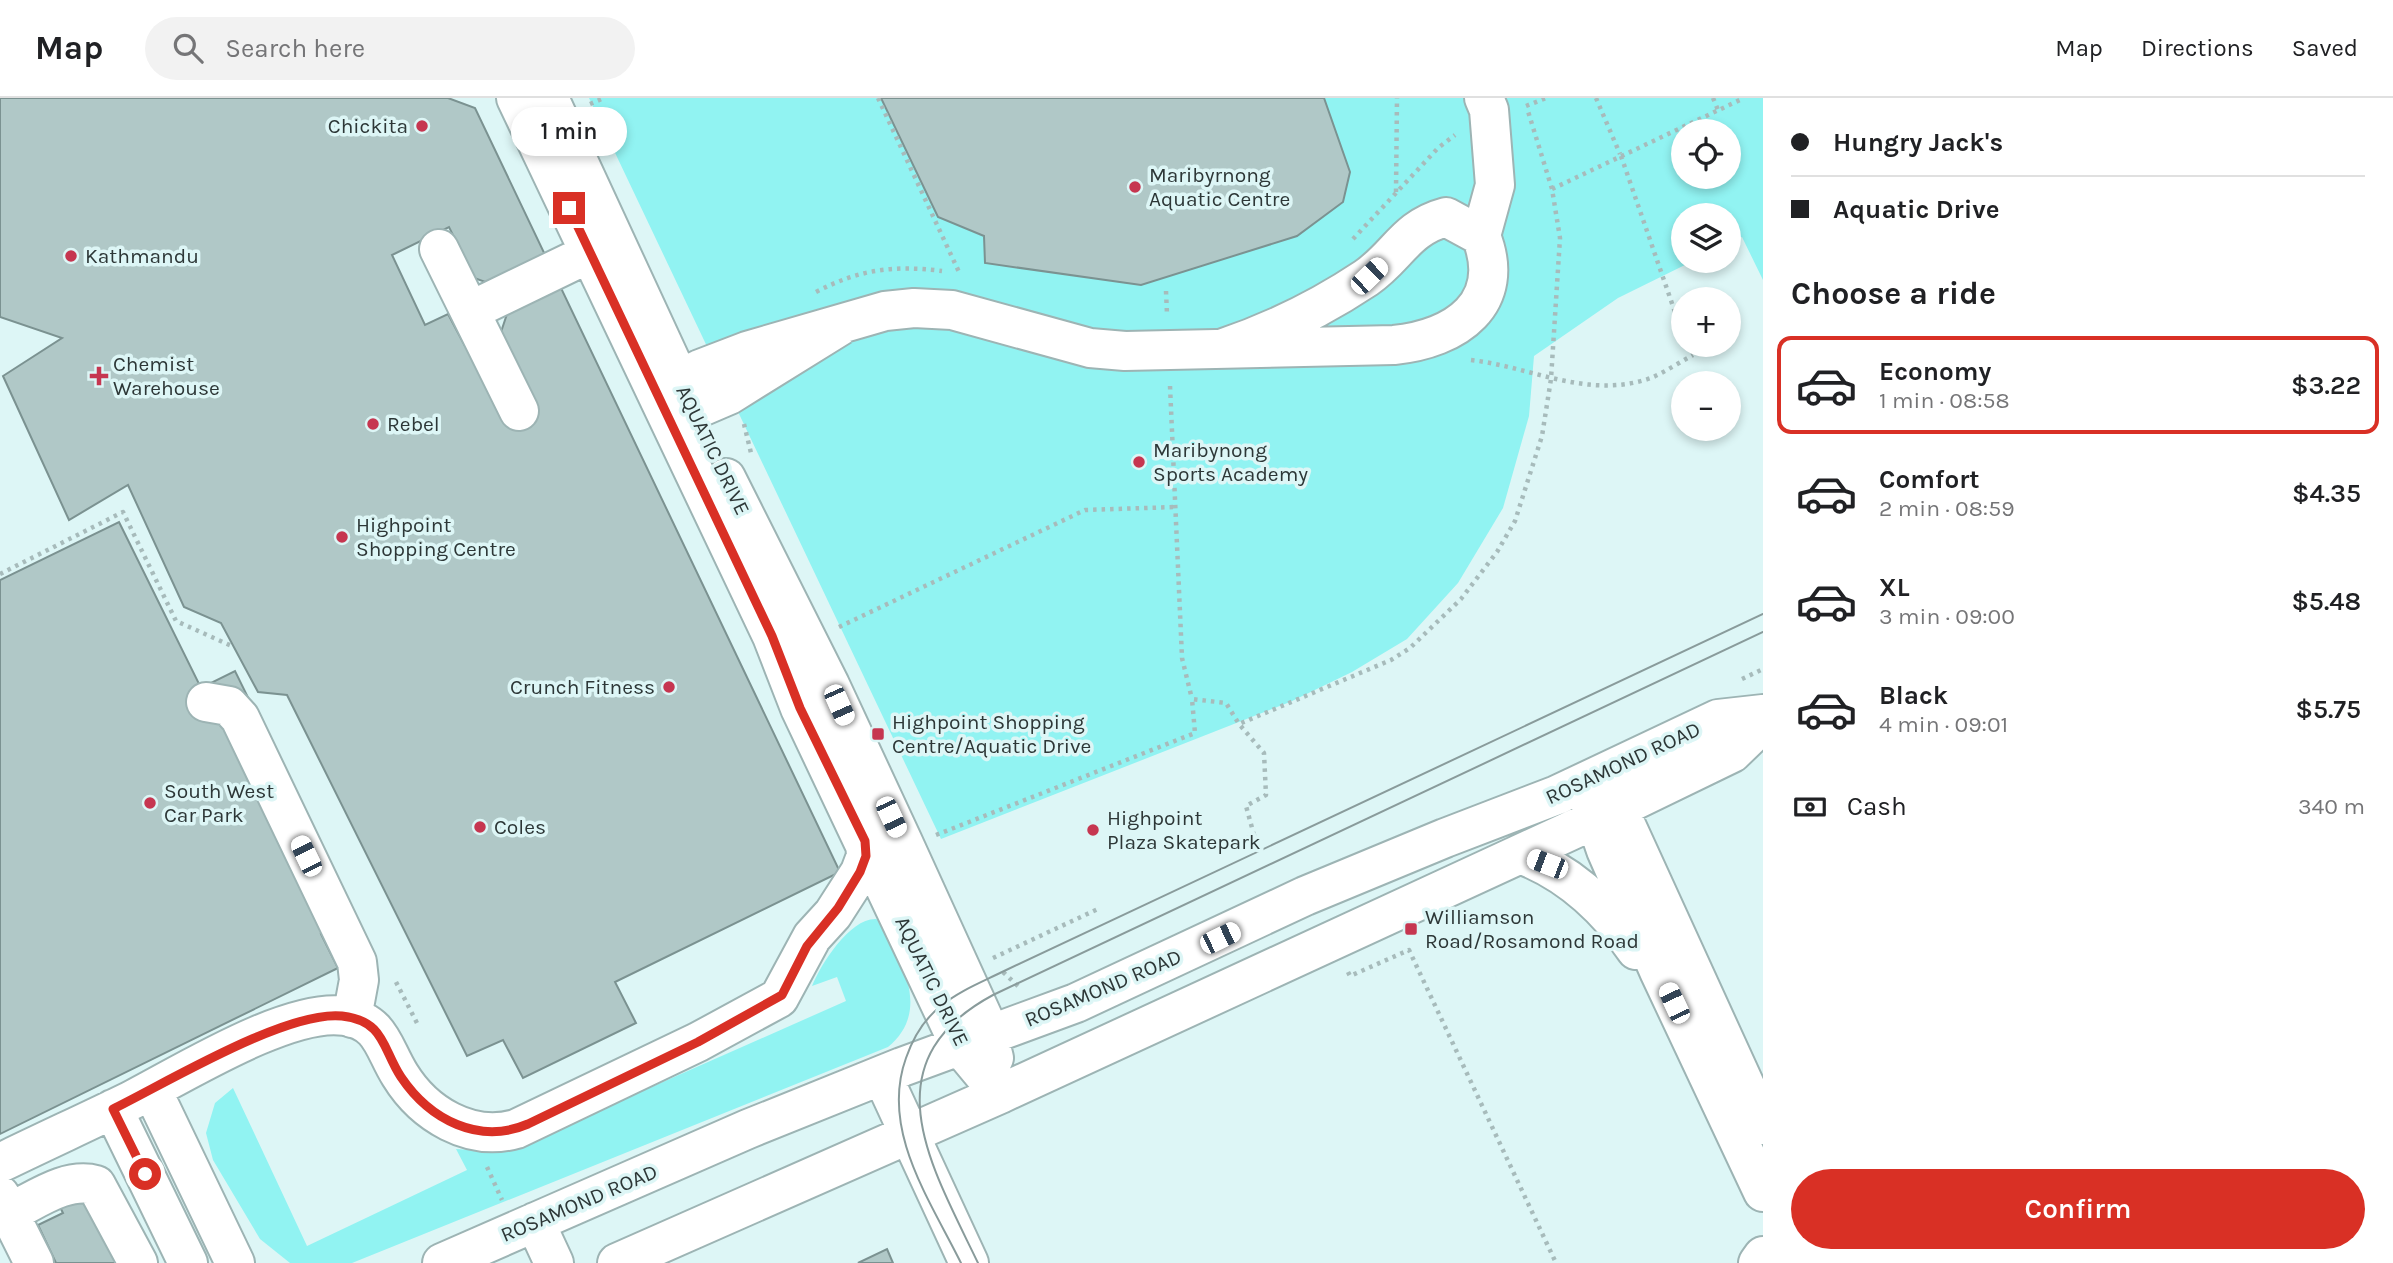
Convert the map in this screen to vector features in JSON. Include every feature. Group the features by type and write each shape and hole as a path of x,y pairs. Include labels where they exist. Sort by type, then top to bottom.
{"street":[{"name":"AQUATIC DRIVE","path":"516,98 590,253 679,398 830,685 975,1040 1000,1094"},
{"name":"AQUATIC DRIVE","path":"549,98 679,398 800,708 902,917 975,1040"},
{"path":"1481,236 1495,185 1499,102"},
{"path":"679,398 747,351 885,311 914,308 952,310 1090,348 1168,350 1221,349 1394,345 1436,336 1471,314 1483,298 1490,257 1481,236 1446,217 1426,222 1408,234 1369,276 1337,296 1269,331 1221,349"},
{"path":"439,249 519,411"},
{"path":"470,311 590,253"},
{"path":"206,702 229,706 240,718 339,926 359,970 352,1018"},
{"name":"ROSAMOND ROAD","path":"442,1263 881,1075 1076,1003 1305,897 1593,778 1718,719 1763,714"},
{"name":"ROSAMOND ROAD","path":"617,1263 1000,1094 1607,814 1731,753 1763,723"},
{"path":"1593,778 1607,814 1763,1125"},
{"path":"1607,814 1606,850 1763,1192"},
{"path":"0,1163 288,1025 320,1017 352,1018 379,1033 400,1076 433,1111 471,1130 508,1132 686,1048 779,998 807,946 826,922 865,861 865,841"},
{"path":"1520,853 1547,864 1596,903 1632,943 1674,1003"},
{"path":"826,922 845,912 874,906 884,907 902,917"},
{"path":"881,1075 969,1263"},
{"path":"152,1090 235,1257"},
{"path":"113,1109 187,1262"},
{"path":"34,1263 5,1204 81,1181 96,1185 138,1263"},
{"path":"535,1222 554,1263"},
{"path":"1758,1263 1763,1256"}],"path":[{"path":"812,293 844,277 900,266 962,273 878,98"},
{"path":"1396,193 1397,98"},
{"path":"1352,240 1438,148 1499,102 1526,106 1546,98"},
{"path":"1596,98 1621,155 1671,300"},
{"path":"1713,98 1718,110"},
{"path":"1552,189 1744,98"},
{"path":"1239,724 1391,660 1430,632 1461,599 1497,552 1515,521 1542,436 1551,379 1560,238 1552,189 1526,106"},
{"path":"930,837 1195,733 1192,699 1182,658 1166,290"},
{"path":"1436,336 1468,359 1495,362 1577,385 1625,383 1650,378 1689,357"},
{"path":"832,631 1084,510 1175,507"},
{"path":"0,574 123,512 176,621 234,647"},
{"path":"1192,699 1226,703 1239,724 1264,753 1266,795 1246,806 1254,835 1223,850"},
{"path":"1347,969 1350,976 1409,950 1556,1263"}],"shaded area":[{"name":"Maribynong Sports Academy","path":"589,98 1763,98 1763,280 1741,237 1741,203 1671,203 1671,272 1618,298 1534,356 1529,416 1503,508 1458,583 1407,639 1352,672 1290,702 941,839"},
{"path":"876,919 881,921 904,969 910,1002 908,1018 901,1033 888,1047 352,1263 290,1263 260,1239 213,1160 206,1133 215,1103 233,1088 307,1246 467,1170 456,1149 489,1151 518,1146 846,1001 837,977 812,986 829,955 847,934 856,926"}],"building":[{"name":"Highpoint Shopping Centre","path":"0,98 448,98 475,108 547,259 491,284 474,278 449,227 392,255 425,325 448,314 465,346 497,344 507,314 561,288 840,872 615,982 636,1023 523,1078 503,1040 467,1056 287,695 258,692 221,623 184,607 128,485 69,520 3,376 62,338 0,317"},
{"name":"Maribyrnong Aquatic Centre","path":"881,98 1324,98 1350,172 1343,202 1297,236 1141,285 985,263 984,236 938,217"},
{"name":"South West Car Park","path":"119,522 201,688 235,671 356,917 321,934 338,968 0,1134 0,580"},
{"path":"85,1188 122,1263 56,1263 38,1225 63,1213 57,1201"},
{"path":"887,1249 893,1263 858,1263"}],"tram line":[{"path":"961,1263 912,1164 899,1112 900,1085 906,1058 924,1023 941,1006 963,991 1002,972 1763,614"},
{"path":"978,1263 943,1190 929,1154 921,1118 921,1084 931,1052 954,1022 993,995 1763,632"}],"place":[{"name":"Chickita","path":"422,126"},
{"name":"Maribyrnong Aquatic Centre","path":"1135,187"},
{"name":"Kathmandu","path":"71,256"},
{"name":"Chemist Warehouse","path":"99,376"},
{"name":"Rebel","path":"373,424"},
{"name":"Maribynong Sports Academy","path":"1139,462"},
{"name":"Highpoint Shopping Centre","path":"342,537"},
{"name":"Crunch Fitness","path":"669,687"},
{"name":"Highpoint Shopping Centre/Aquatic Drive","path":"878,734"},
{"name":"South West Car Park","path":"150,803"},
{"name":"Coles","path":"480,827"},
{"name":"Highpoint Plaza Skatepark","path":"1093,830"},
{"name":"Williamson Road/Rosamond Road","path":"1411,929"}],"route":[{"path":"145,1174 113,1109 248,1041 311,1018 345,1016 368,1024 383,1039 400,1076 413,1092 433,1111 456,1125 471,1130 498,1133 528,1124 698,1042 779,998 812,937 838,908 865,861 865,841 800,708 772,636 569,208"}]}
